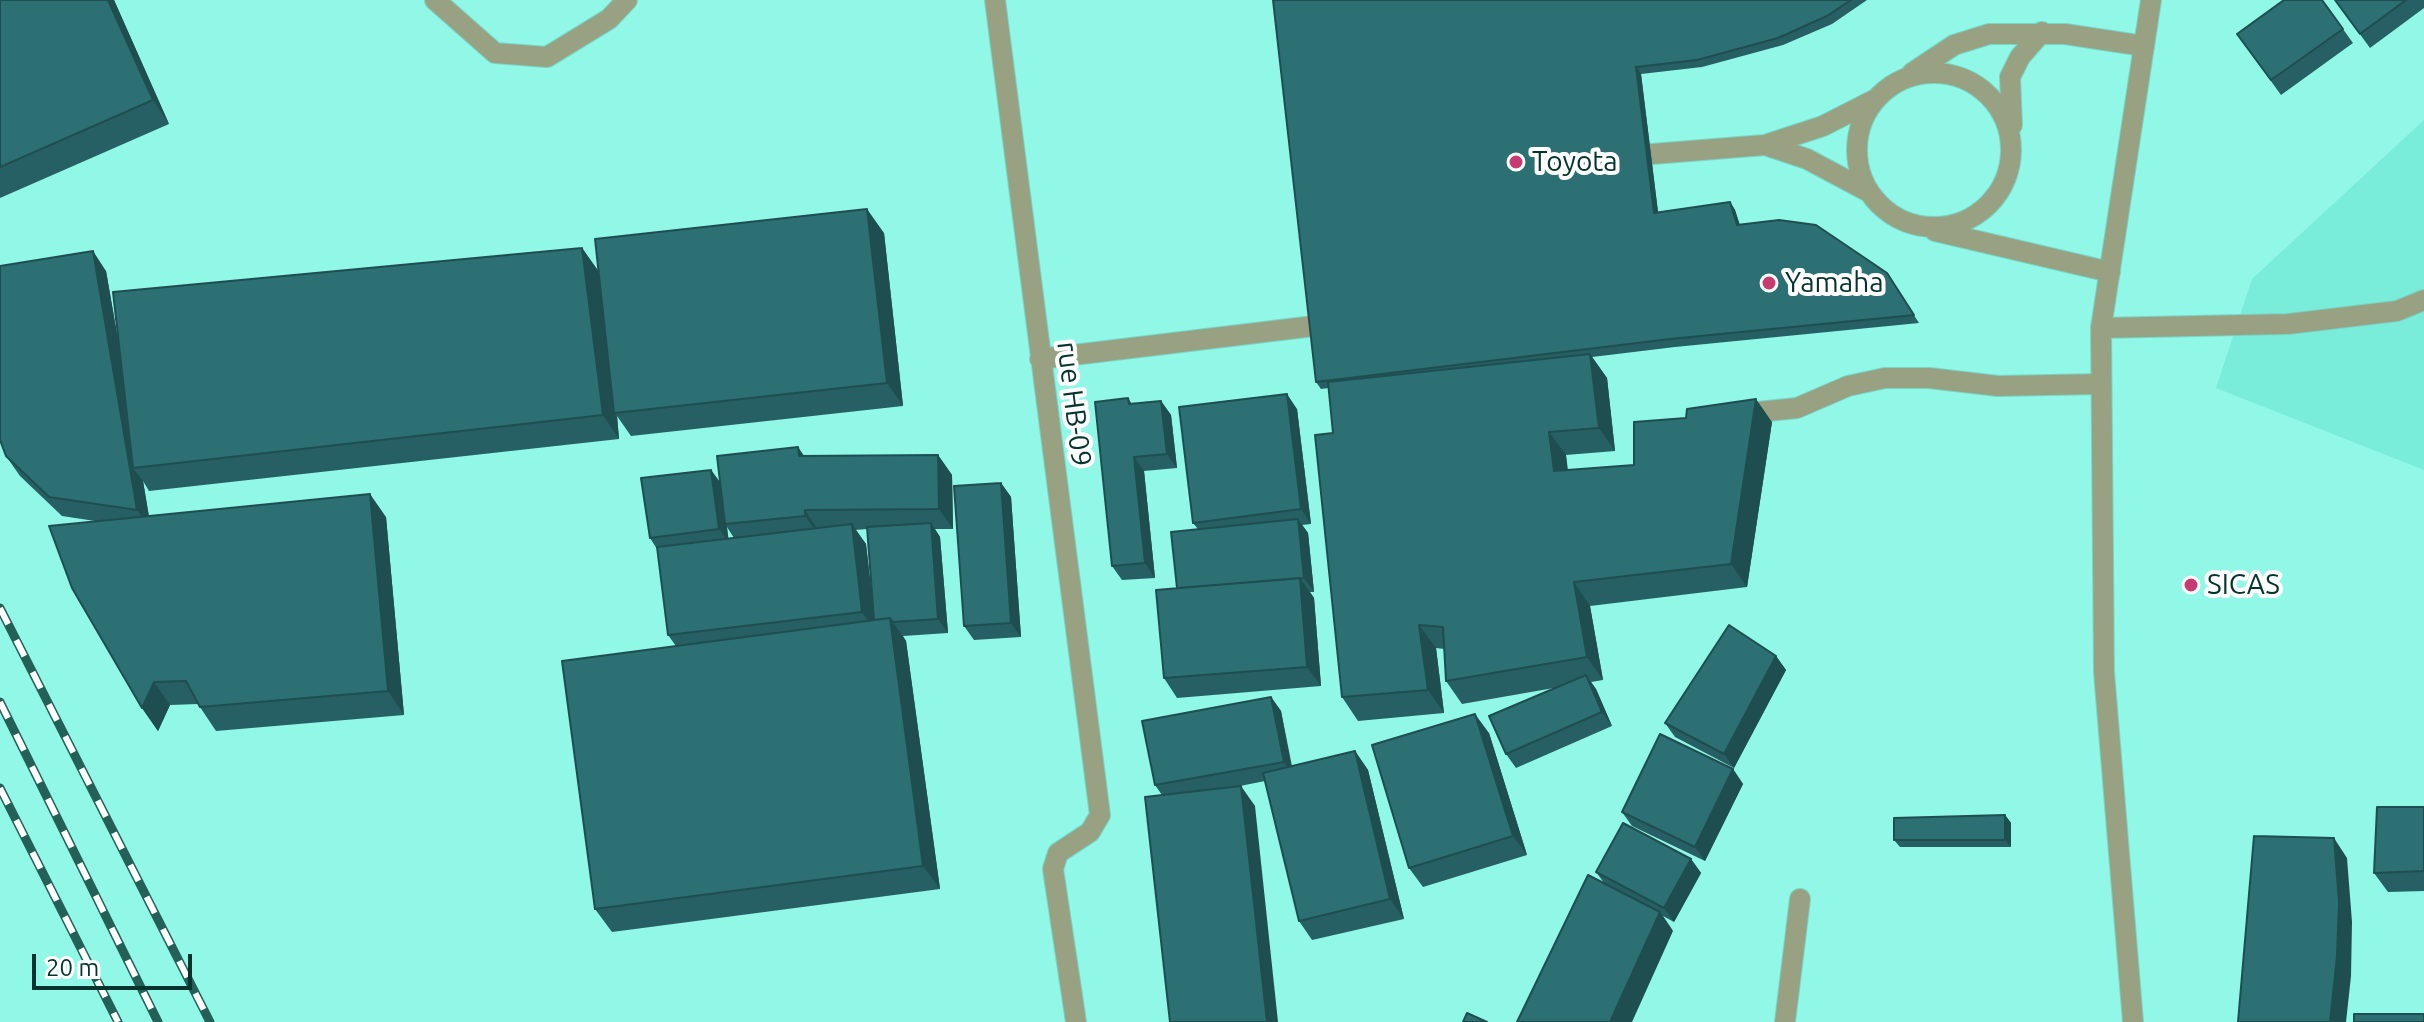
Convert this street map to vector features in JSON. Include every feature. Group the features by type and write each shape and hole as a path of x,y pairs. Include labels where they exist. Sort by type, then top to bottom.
{"street":[{"path":"435,0 495,53 547,57 609,19 627,0"},
{"name":"rue HB-09","path":"995,0 1100,815 1090,832 1058,853 1053,869 1076,1022"},
{"path":"2133,1022 2104,672 2101,328 2151,0"},
{"path":"1652,154 1765,145 1823,126 1874,100 1954,45 1989,34 2042,32 2144,46"},
{"path":"1916,226 1953,226 1992,204 2009,174 2012,137 2010,77 2020,57 2042,32"},
{"path":"1907,76 1943,73 1972,81 2001,109 2012,137"},
{"path":"1867,191 1856,159 1858,129 1874,100"},
{"path":"1765,145 1807,159 1867,191 1886,212 1916,226 2110,272"},
{"path":"2101,328 2288,324 2397,311 2424,300"},
{"path":"1040,359 1314,326"},
{"path":"1722,416 1797,408 1848,386 1885,378 1929,378 1998,386 2101,384"},
{"path":"1785,1022 1800,899"}],"shaded area":[{"path":"2424,120 2424,470 2216,388 2252,279"}],"building":[{"path":"0,0 108,0 153,100 0,167"},
{"path":"1273,0 1851,0 1827,16 1778,38 1697,60 1636,67 1654,213 1730,202 1737,225 1779,220 1816,225 1887,273 1914,315 1670,339 1316,382"},
{"path":"2284,0 2322,0 2343,29 2271,80 2237,34"},
{"path":"2335,0 2406,0 2360,34"},
{"path":"867,209 887,383 614,413 595,239"},
{"path":"582,248 603,415 133,468 113,292"},
{"path":"93,251 137,510 49,497 6,456 0,440 0,266"},
{"path":"1590,354 1599,428 1549,432 1554,471 1634,465 1634,422 1686,418 1687,409 1756,399 1731,564 1574,582 1587,657 1446,681 1443,627 1419,625 1428,690 1342,697 1315,435 1333,433 1328,382"},
{"path":"1287,394 1301,509 1193,523 1179,407"},
{"path":"1128,398 1129,404 1161,401 1167,454 1134,457 1145,563 1112,566 1095,402"},
{"path":"798,447 799,456 938,455 939,509 805,510 805,516 725,524 717,456"},
{"path":"711,470 719,529 650,538 641,478"},
{"path":"1001,483 1011,623 964,626 954,486"},
{"path":"370,494 388,691 200,707 186,681 154,682 142,708 72,588 49,526"},
{"path":"1298,519 1304,578 1177,588 1171,532"},
{"path":"931,523 938,619 874,620 867,527"},
{"path":"852,524 862,612 668,635 657,547"},
{"path":"1300,578 1307,667 1164,678 1156,590"},
{"path":"890,618 923,866 595,909 562,661"},
{"path":"1729,625 1776,656 1724,754 1665,723"},
{"path":"1586,675 1602,712 1506,754 1489,716"},
{"path":"1271,697 1284,762 1155,785 1142,721"},
{"path":"1475,714 1513,836 1409,868 1372,745"},
{"path":"1660,734 1733,769 1695,847 1622,812"},
{"path":"1355,751 1390,899 1299,921 1263,773"},
{"path":"1241,786 1267,1022 1170,1022 1145,797"},
{"path":"2377,807 2424,807 2424,871 2374,873"},
{"path":"2005,815 2005,840 1894,840 1894,818"},
{"path":"1623,823 1691,859 1664,908 1596,872"},
{"path":"2254,836 2334,838 2339,902 2330,1022 2238,1022"},
{"path":"1588,875 1660,912 1610,1022 1517,1022"},
{"path":"1467,1013 1487,1022 1463,1022"},
{"path":"2354,1014 2424,1014 2424,1022 2354,1022"}],"railway":[{"path":"0,608 210,1022"},
{"path":"0,702 158,1022"},
{"path":"0,788 118,1022"}],"place":[{"name":"Toyota","path":"1516,162"},
{"name":"Yamaha","path":"1769,283"},
{"name":"SICAS","path":"2191,585"}]}
